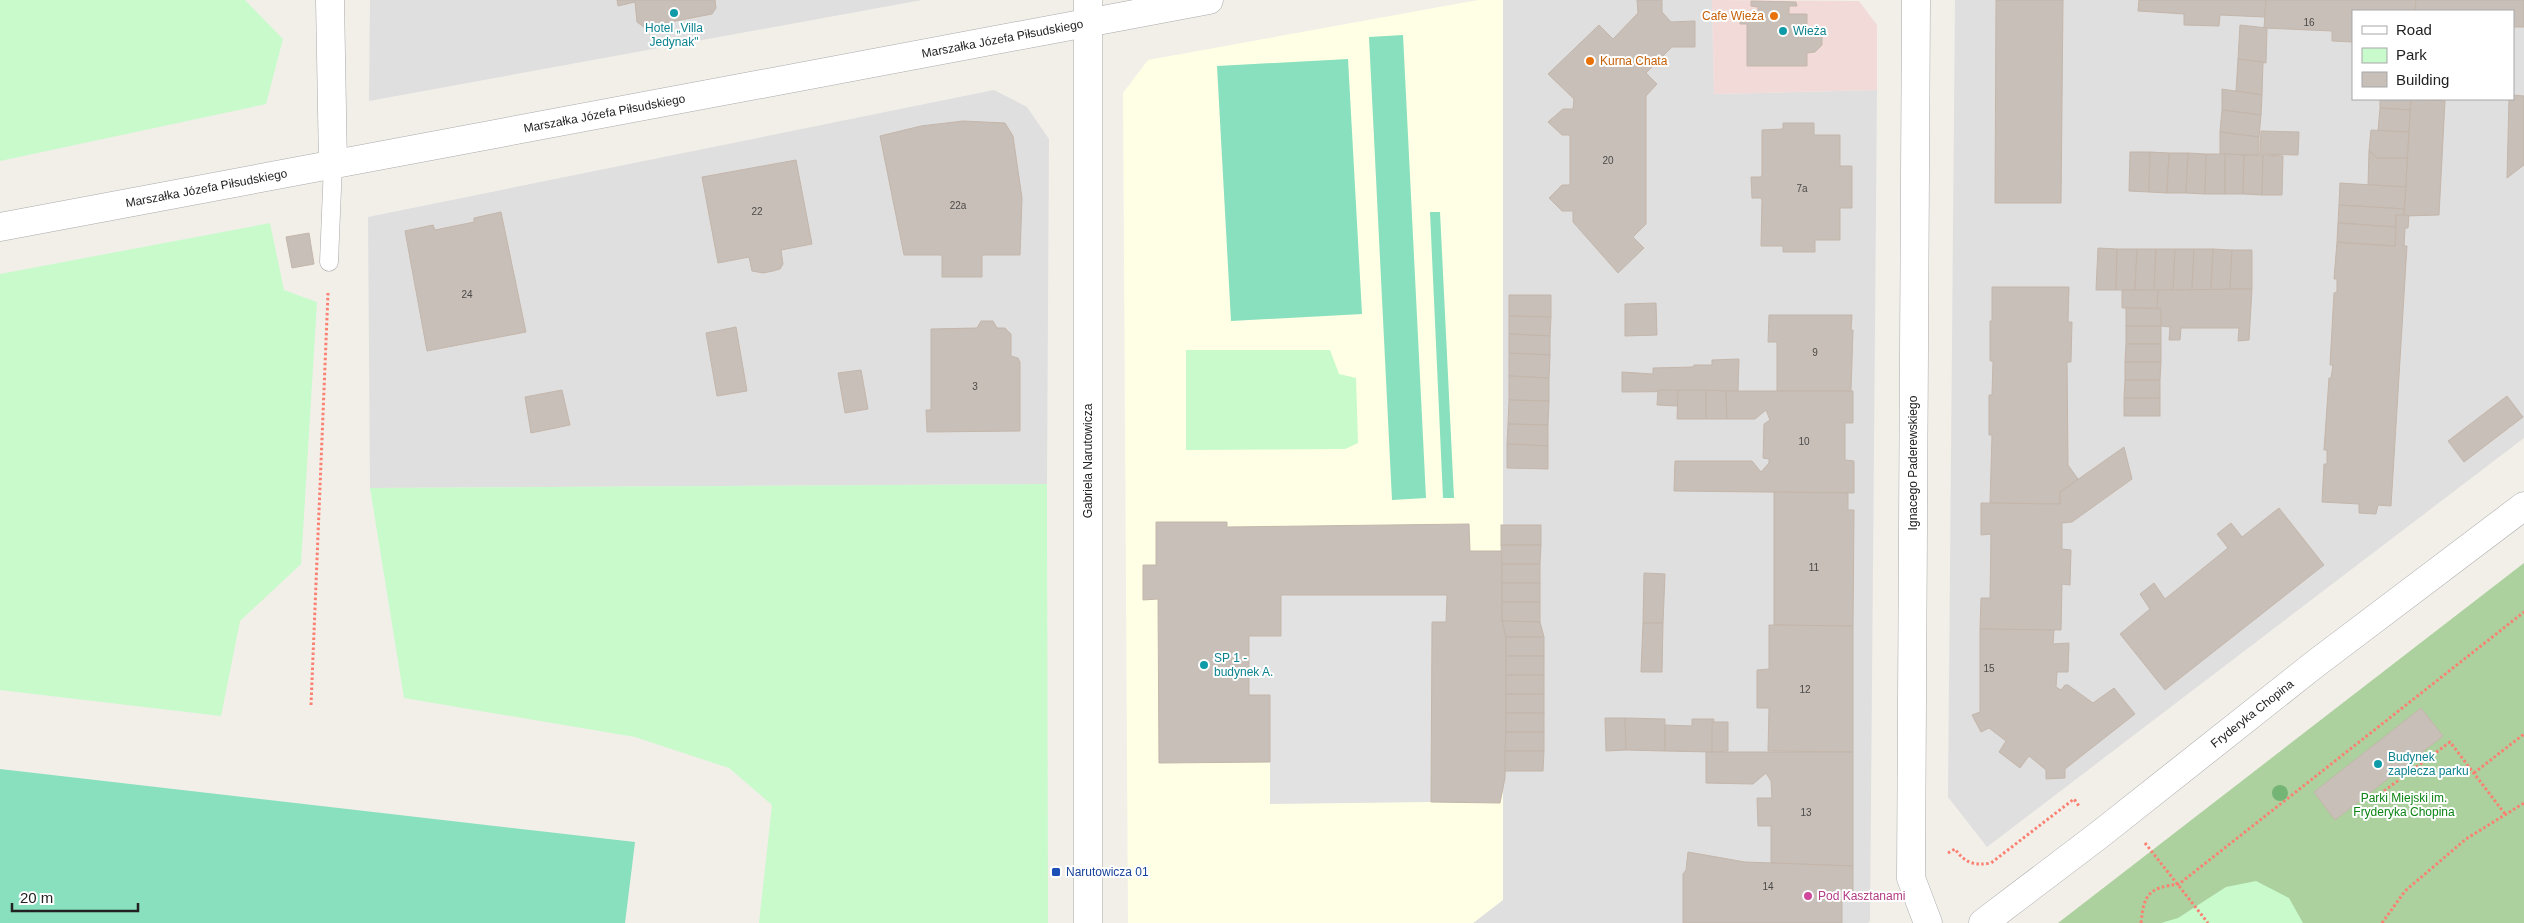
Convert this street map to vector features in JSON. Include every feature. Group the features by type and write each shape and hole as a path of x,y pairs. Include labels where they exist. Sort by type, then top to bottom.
{"street":[{"path":"330,0 333,164"},
{"name":"Marszałka Józefa Piłsudskiego","path":"0,227 333,164 1088,11 1209,0"},
{"name":"Ignacego Paderewskiego","path":"1916,0 1911,878 1928,923"},
{"name":"Gabriela Narutowicza","path":"1088,11 1088,923"},
{"name":"Fryderyka Chopina","path":"1984,923 2099,835 2315,664 2524,506"}],"lane":[{"path":"329,262 333,164"}],"path":[{"path":"310,705 329,262"},
{"path":"2141,923 2143,902 2158,887 2179,884 2524,612"},
{"path":"2474,773 2524,734"},
{"path":"2376,797 2450,742 2505,814"},
{"path":"1911,878 1955,849 1965,861 1977,865 1991,863 2074,799 2099,835"},
{"path":"2382,923 2405,891 2466,839 2524,804"},
{"path":"2141,839 2179,884 2208,923"}],"shaded area":[{"path":"370,0 922,0 369,101"},
{"path":"1478,0 1503,0 1503,900 1473,923 1128,923 1123,93 1148,60"},
{"path":"1503,0 1712,0 1714,94 1877,90 1870,921 1868,923 1473,923 1503,900"},
{"path":"1712,0 1859,1 1877,25 1877,90 1714,94"},
{"path":"1955,0 2524,0 2524,438 1987,847 1948,797"},
{"path":"994,90 1027,107 1049,139 1047,484 370,488 368,217"},
{"path":"1281,595 1447,595 1446,622 1432,622 1431,802 1270,804 1270,695 1249,695 1249,636 1281,636"}],"green space":[{"path":"0,0 245,0 283,39 266,104 0,161"},
{"path":"1403,35 1426,498 1392,500 1369,37"},
{"path":"1348,59 1362,314 1231,321 1217,66"},
{"path":"1430,212 1440,212 1454,498 1443,498"},
{"path":"270,223 284,290 317,302 301,564 240,621 221,716 0,690 0,274"},
{"path":"1186,350 1330,350 1339,374 1356,378 1358,443 1345,449 1186,450"},
{"path":"1047,484 1048,923 759,923 772,805 729,768 635,737 404,698 370,488"},
{"name":"Parki Miejski im. Fryderyka Chopina","path":"2524,563 2524,923 2058,923"},
{"path":"0,769 635,842 625,923 0,923"},
{"path":"2256,881 2289,898 2303,923 2161,923 2178,918 2226,887"}],"building":[{"name":"Hotel „Villa Jedynak\"","path":"617,0 715,0 716,8 712,14 644,27 637,22 635,2 618,6"},
{"path":"1637,0 1662,0 1662,12 1671,22 1695,21 1695,47 1672,47 1646,73 1657,84 1646,96 1646,224 1633,237 1644,248 1618,273 1573,222 1573,211 1562,211 1549,198 1562,185 1570,185 1570,135 1562,135 1548,122 1563,109 1573,109 1574,99 1548,74 1599,25 1613,39 1638,13"},
{"path":"1996,0 2063,0 2061,203 1995,203"},
{"path":"2139,0 2266,0 2265,17 2220,15 2219,26 2184,25 2184,14 2138,11"},
{"path":"2266,0 2416,0 2415,10 2352,10 2352,42 2332,41 2332,31 2264,28"},
{"path":"2416,0 2524,0 2524,27 2514,27 2514,10 2415,10"},
{"name":"Wieża","path":"1751,1 1796,2 1797,6 1789,6 1789,14 1807,14 1807,28 1815,27 1822,34 1822,45 1815,52 1807,53 1807,66 1747,66 1747,24 1740,24 1740,14 1758,13 1758,7 1751,6"},
{"path":"2240,25 2267,28 2266,63 2238,59"},
{"path":"2238,59 2263,62 2262,95 2236,91"},
{"path":"2222,89 2262,95 2261,115 2222,110"},
{"path":"2514,95 2524,96 2524,165 2507,178 2509,100 2514,100"},
{"path":"2380,100 2411,100 2410,110 2380,108"},
{"path":"2411,100 2445,101 2439,215 2404,216"},
{"path":"2380,108 2410,110 2409,132 2378,131"},
{"path":"2222,110 2261,115 2259,137 2220,132"},
{"path":"963,121 1005,123 1013,136 1022,198 1020,255 982,255 982,277 942,277 942,255 904,255 880,136 921,126"},
{"path":"1783,123 1814,123 1814,135 1840,135 1840,166 1852,166 1852,208 1840,208 1840,240 1815,240 1815,252 1783,252 1783,246 1761,246 1762,200 1761,198 1752,198 1751,177 1761,177 1762,175 1762,130 1783,129"},
{"path":"2371,130 2409,132 2407,158 2377,158 2369,151"},
{"path":"2261,131 2299,132 2298,155 2260,154"},
{"path":"2220,132 2259,137 2259,155 2220,154"},
{"path":"2369,151 2377,158 2407,158 2406,187 2368,185"},
{"path":"2130,152 2150,152 2149,192 2129,191"},
{"path":"2150,152 2169,153 2167,193 2149,192"},
{"path":"2169,153 2188,153 2186,193 2167,193"},
{"path":"2188,153 2206,154 2205,194 2186,193"},
{"path":"2206,154 2225,154 2225,194 2205,194"},
{"path":"2225,154 2244,155 2243,194 2225,194"},
{"path":"2244,155 2263,155 2262,195 2243,194"},
{"path":"2263,155 2283,156 2282,195 2262,195"},
{"path":"796,160 812,244 781,250 783,264 780,269 773,271 763,273 752,271 749,257 718,263 702,177"},
{"path":"2340,183 2406,187 2404,209 2339,205"},
{"path":"2339,205 2404,209 2404,216 2396,215 2396,227 2338,223"},
{"path":"501,212 526,332 427,351 405,231 433,225 435,230 474,222 474,218"},
{"path":"2396,215 2409,215 2408,228 2405,228 2404,246 2407,246 2391,506 2378,505 2376,514 2359,513 2359,504 2322,502 2324,464 2327,464 2327,450 2324,450 2329,378 2331,378 2333,365 2330,365 2334,293 2337,292 2337,279 2334,279 2337,242 2395,246"},
{"path":"2338,223 2396,227 2395,246 2337,242"},
{"path":"309,233 314,264 292,268 286,237"},
{"path":"2098,248 2117,249 2116,290 2096,290"},
{"path":"2117,249 2137,249 2135,290 2116,290"},
{"path":"2137,249 2156,249 2154,291 2135,290"},
{"path":"2156,249 2175,249 2173,291 2154,291"},
{"path":"2175,249 2194,249 2192,290 2173,291"},
{"path":"2194,249 2213,249 2211,290 2192,290"},
{"path":"2213,249 2232,250 2230,289 2211,290"},
{"path":"2232,250 2252,250 2252,289 2230,289"},
{"path":"1992,287 2069,287 2068,322 2072,322 2071,362 2067,362 2068,465 2078,479 2060,492 2060,504 1990,503 1992,435 1989,435 1989,395 1992,395 1993,361 1990,361"},
{"path":"2252,289 2249,340 2238,341 2239,328 2181,328 2180,340 2169,340 2170,327 2161,326 2161,309 2157,308 2158,290"},
{"path":"2122,290 2158,290 2157,308 2122,308"},
{"path":"1509,295 1551,295 1551,317 1509,316"},
{"path":"1656,303 1657,335 1625,336 1625,304"},
{"path":"2126,308 2161,309 2161,326 2126,326"},
{"path":"1769,315 1852,315 1851,391 1777,391 1777,342 1768,342"},
{"path":"1509,316 1551,317 1550,336 1509,334"},
{"path":"981,321 993,321 997,328 1005,328 1011,334 1011,356 1018,358 1020,362 1020,431 927,432 926,410 931,410 931,329 977,328"},
{"path":"2126,326 2161,326 2161,344 2126,344"},
{"path":"736,327 747,391 717,396 706,333"},
{"path":"1509,334 1550,336 1550,355 1509,353"},
{"path":"2126,344 2161,344 2161,362 2125,362"},
{"path":"1509,353 1550,355 1549,378 1509,376"},
{"path":"1739,359 1738,391 1622,392 1622,372 1653,374 1653,368 1693,367 1694,365 1712,365 1712,360"},
{"path":"2125,362 2161,362 2160,380 2125,380"},
{"path":"861,370 868,409 845,413 838,373"},
{"path":"1509,376 1549,378 1549,401 1509,400"},
{"path":"2125,380 2160,380 2160,398 2124,398"},
{"path":"562,390 570,425 531,433 525,397"},
{"path":"1658,390 1678,390 1678,406 1657,405"},
{"path":"1678,390 1706,390 1706,419 1677,419"},
{"path":"1706,390 1726,391 1727,419 1706,419"},
{"path":"1726,391 1853,391 1853,423 1845,423 1845,460 1854,461 1854,493 1674,491 1675,461 1752,461 1761,472 1769,463 1769,459 1763,458 1764,424 1770,420 1766,410 1755,419 1727,419"},
{"path":"2507,396 2523,417 2464,462 2448,441"},
{"path":"2124,398 2160,398 2160,416 2124,416"},
{"path":"1509,400 1549,401 1548,425 1508,424"},
{"path":"1508,424 1548,425 1548,446 1507,444"},
{"path":"1507,444 1548,446 1548,469 1507,468"},
{"path":"2124,447 2132,479 2072,522 2062,523 2062,549 2071,550 2070,585 2062,584 2061,630 1980,629 1981,598 1990,598 1991,534 1981,535 1981,503 2060,504 2060,492"},
{"path":"1774,492 1848,493 1848,510 1854,510 1853,626 1774,625"},
{"path":"2279,508 2324,565 2165,690 2120,634 2150,609 2140,594 2154,583 2165,599 2228,548 2217,534 2231,523 2242,537"},
{"name":"SP 1 - budynek A.","path":"1156,522 1227,522 1227,527 1469,524 1470,551 1502,551 1502,621 1506,637 1506,732 1505,778 1500,803 1431,802 1432,622 1446,622 1447,595 1281,595 1281,636 1249,636 1249,695 1270,695 1270,762 1159,763 1158,599 1143,600 1143,565 1156,565"},
{"path":"1501,525 1541,525 1541,545 1501,545"},
{"path":"1501,545 1541,545 1540,564 1502,564"},
{"path":"1502,564 1540,564 1540,583 1502,583"},
{"path":"1644,573 1665,574 1663,623 1643,623"},
{"path":"1502,583 1540,583 1540,602 1502,602"},
{"path":"1502,602 1540,602 1540,622 1502,621"},
{"path":"1502,621 1540,622 1544,637 1506,637"},
{"path":"1643,623 1663,623 1662,672 1641,672"},
{"path":"1769,625 1853,626 1853,752 1768,751 1769,708 1757,708 1757,670 1769,669"},
{"path":"1980,629 2054,630 2053,644 2069,643 2068,672 2057,672 2056,687 2061,690 2065,685 2068,685 2093,703 2114,688 2135,714 2065,769 2065,778 2046,779 2046,770 2029,756 2020,768 1999,752 2006,741 1989,728 1981,732 1972,715 1980,712"},
{"path":"1506,637 1544,637 1544,656 1506,656"},
{"path":"1506,656 1544,656 1544,675 1506,675"},
{"path":"1506,675 1544,675 1544,694 1506,694"},
{"path":"1506,694 1544,694 1544,713 1506,713"},
{"name":"Budynek zaplecza parku","path":"2421,708 2443,736 2335,820 2314,792"},
{"path":"1506,713 1544,713 1544,732 1506,732"},
{"path":"1605,718 1625,718 1626,750 1606,751"},
{"path":"1625,718 1665,719 1665,751 1626,750"},
{"path":"1692,719 1714,719 1712,752 1665,751 1665,725 1692,726"},
{"path":"1712,722 1728,722 1728,751 1712,752"},
{"path":"1506,732 1544,732 1544,751 1505,751"},
{"path":"1505,751 1544,751 1543,771 1505,771"},
{"path":"1706,752 1853,752 1853,866 1771,863 1771,826 1758,826 1757,798 1772,798 1771,781 1766,773 1753,784 1706,783"},
{"path":"1688,852 1745,862 1853,866 1853,899 1842,899 1842,923 1683,923 1683,874 1686,870"}],"place":[{"name":"Hotel „Villa Jedynak\"","path":"674,13"},
{"name":"Cafe Wieża","path":"1774,16"},
{"name":"Wieża","path":"1783,31"},
{"name":"Kurna Chata","path":"1590,61"},
{"name":"SP 1 - budynek A.","path":"1204,665"},
{"name":"Budynek zaplecza parku","path":"2378,764"},
{"name":"Narutowicza 01","path":"1056,872"},
{"name":"Pod Kasztanami","path":"1808,896"}]}
